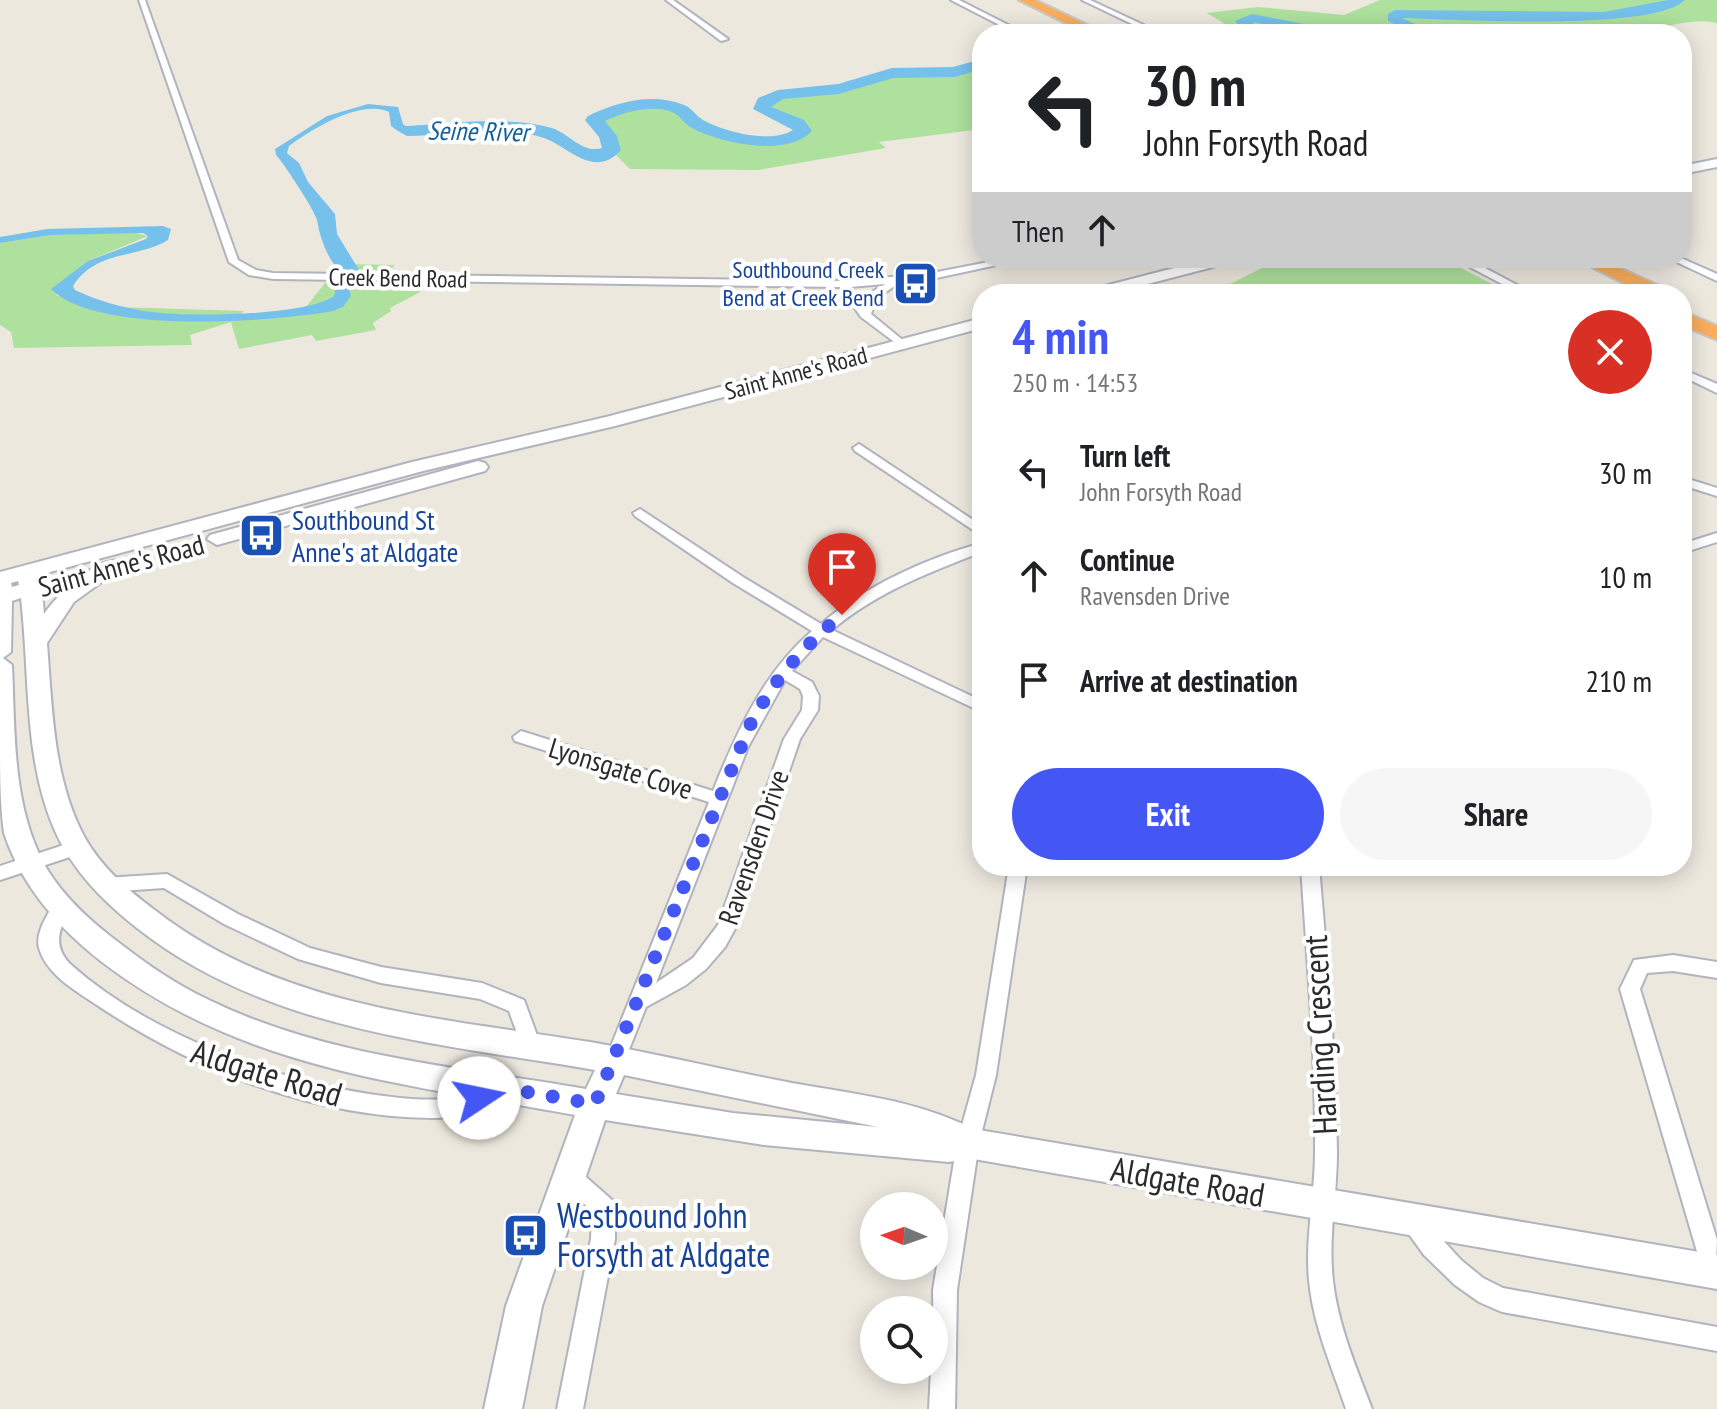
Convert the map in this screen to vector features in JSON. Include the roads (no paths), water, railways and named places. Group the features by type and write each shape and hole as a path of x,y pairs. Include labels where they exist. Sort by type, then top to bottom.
{"highway":[{"path":"1007,0 1058,24"},
{"path":"1025,0 1077,24"},
{"path":"1588,268 1615,284"},
{"path":"1594,268 1635,284"},
{"path":"1692,309 1717,320"},
{"path":"1692,322 1717,334"}],"street":[{"name":"Creek Bend Road","path":"142,0 234,262 253,273 374,279 843,284 978,268"},
{"path":"669,0 724,39"},
{"path":"954,0 1002,24"},
{"path":"1085,0 1137,24"},
{"path":"1692,168 1717,163"},
{"path":"1692,267 1717,278"},
{"path":"1130,284 1192,268"},
{"path":"1478,268 1509,284"},
{"path":"865,315 871,297 900,279"},
{"path":"843,284 865,315 901,344"},
{"name":"Saint Anne's Road","path":"0,597 29,580 419,466 609,422 972,326"},
{"path":"1692,377 1717,389"},
{"name":"Saint Anne's Road","path":"0,579 29,580 113,566 410,487 609,422"},
{"path":"859,448 972,525"},
{"path":"1692,484 1717,492"},
{"path":"640,513 738,580 822,631 972,702"},
{"path":"1692,546 1717,537"},
{"name":"Ravensden Drive","path":"615,1061 749,727 783,672 822,631 896,581 972,551"},
{"path":"37,641 66,598 113,566"},
{"path":"0,579 0,652"},
{"name":"Aldgate Road","path":"29,580 47,760 57,804 79,847 105,885 164,936 201,958 283,995 390,1024 615,1061 911,1122 951,1132 968,1143"},
{"name":"Aldgate Road","path":"0,665 12,817 31,864 61,908 125,968 210,1015 260,1036 300,1050 360,1064 705,1123 949,1147 968,1143 1716,1272"},
{"name":"Ravensden Drive","path":"640,1001 694,972 727,927 787,751 810,710 811,696 806,686 783,672"},
{"name":"Lyonsgate Cove","path":"521,737 720,799"},
{"path":"0,873 79,847"},
{"path":"942,1409 945,1290 968,1143 986,1075 1016,876"},
{"name":"Harding Crescent","path":"1311,876 1326,1155 1321,1203 1321,1280 1335,1344 1359,1409"},
{"path":"105,885 167,881 231,919 305,954 339,966 461,986 501,998 517,1006 532,1049"},
{"name":"Aldgate Road","path":"61,908 48,936 48,947 66,970 140,1024 228,1066 331,1095 414,1108 454,1106 510,1089"},
{"path":"1716,1272 1630,989 1641,966 1673,963 1717,970"},
{"path":"503,1409 524,1306 595,1104 615,1061"},
{"path":"570,1177 604,1207 603,1239 570,1409"},
{"path":"1408,1218 1457,1275 1479,1291 1502,1300 1560,1312 1717,1339"}],"water":[{"path":"368,104 398,107 403,124 409,128 452,127 456,132 398,131 391,126 389,112 365,109 323,124 289,146 287,153 299,163 308,182 335,214 337,234 359,270 349,290 351,296 343,307 333,311 229,321 143,319 105,313 73,304 51,289 88,261 148,236 143,233 51,235 0,243 0,237 47,229 163,226 171,229 168,240 105,260 83,274 73,286 75,290 122,307 169,314 274,311 320,303 334,296 340,272 325,248 315,215 275,149 327,116"}],"waterway":[{"name":"Seine River","path":"1403,24 1395,21 1395,14 1604,16 1667,6 1678,0"},
{"name":"Seine River","path":"1245,24 1242,21 1252,18 1284,24"},
{"name":"Seine River","path":"407,131 502,127 549,133 584,155 601,155 612,150 608,136 594,120 624,108 655,105 677,108 696,123 720,132 751,139 782,140 803,131 798,124 762,109 764,102 778,95 839,89 892,73 954,72 972,67"}],"place":[{"name":"Southbound Creek Bend at Creek Bend","path":"915,283"},
{"name":"Southbound St Anne's at Aldgate","path":"261,535"},
{"name":"Westbound John Forsyth at Aldgate","path":"526,1235"}]}
